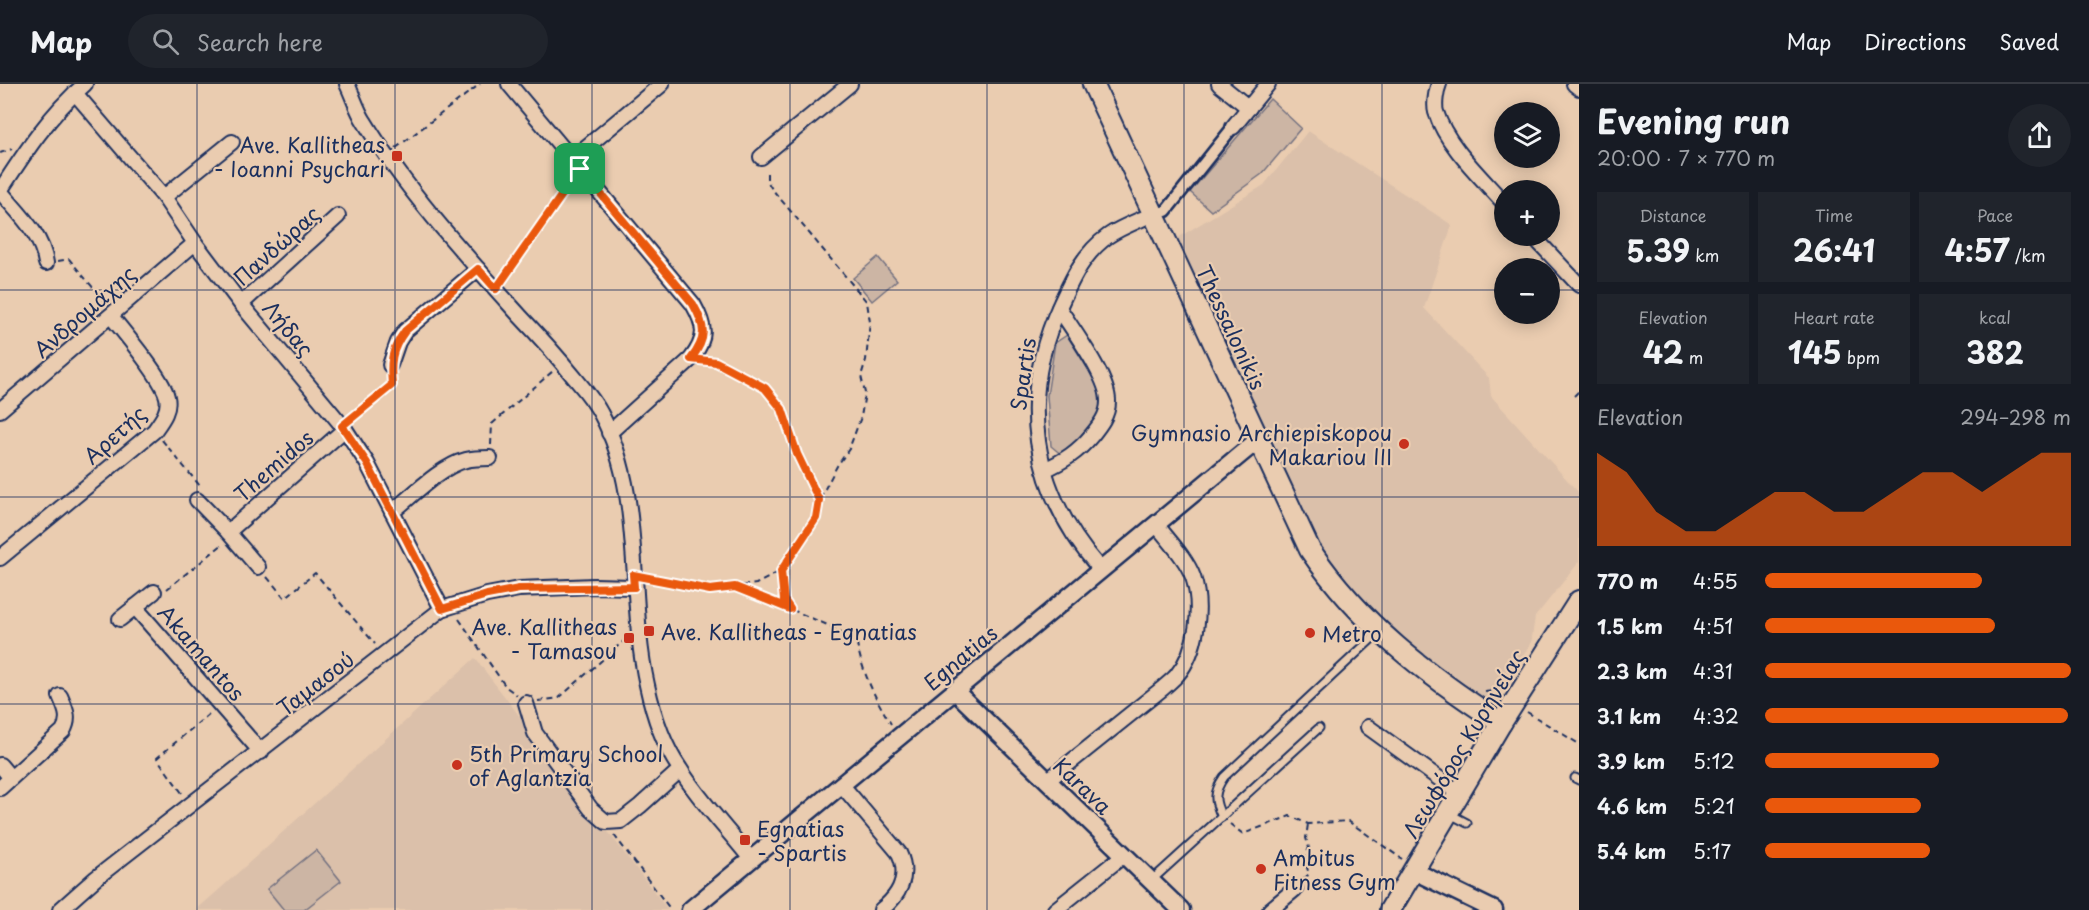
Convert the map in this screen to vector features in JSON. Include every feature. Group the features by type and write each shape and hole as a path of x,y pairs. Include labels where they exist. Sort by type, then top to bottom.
{"main road":[{"name":"Thessalonikis","path":"1093,84 1310,550 1379,632 1419,666 1501,723"},
{"name":"Λεωφόρος Κυρηνείας","path":"1390,910 1409,866 1448,812 1501,723 1579,601"}],"street":[{"path":"347,84 363,119 429,211 562,363 601,413 627,486 638,632 647,686 668,748 680,770 750,858"},
{"path":"509,84 693,304 701,318 704,332 701,346 691,359 609,433"},
{"path":"576,164 662,84"},
{"path":"764,163 850,84"},
{"path":"1219,84 1249,108"},
{"path":"1153,214 1166,211 1268,84"},
{"path":"1574,84 1579,88"},
{"path":"1436,85 1436,110 1446,133 1462,156 1494,192"},
{"path":"46,263 36,234 0,191 30,144 51,117 80,88"},
{"name":"Λήδας","path":"80,88 164,197 195,243 242,304 344,428 367,463 392,513 446,608"},
{"path":"164,197 232,142"},
{"name":"Spartis","path":"1100,569 1076,538 1054,497 1044,470 1037,446 1038,380 1049,328 1077,269 1092,250 1108,236 1153,214"},
{"name":"Πανδώρας","path":"242,304 338,216"},
{"name":"Ανδρομάχης","path":"0,410 195,243"},
{"path":"1542,246 1579,285"},
{"path":"390,365 398,342 405,331 478,269"},
{"path":"1044,470 1064,462 1085,443 1103,420 1108,404 1102,381 1083,345 1059,308"},
{"name":"Αρετής","path":"0,558 154,431 167,409 167,397 161,382 113,315"},
{"name":"Themidos","path":"230,534 344,428"},
{"name":"Egnatias","path":"690,910 750,858 1258,440"},
{"path":"392,513 458,462 490,458"},
{"name":"Themidos","path":"197,500 258,567"},
{"path":"1047,781 1163,688 1177,675 1187,659 1194,638 1197,617 1197,596 1193,577 1188,566 1156,524"},
{"name":"Ταμασού","path":"60,910 96,878 446,608 487,595 519,589 634,581"},
{"name":"Akamantos","path":"120,619 154,592"},
{"name":"Akamantos","path":"135,607 261,752"},
{"name":"Karava","path":"955,691 1181,910"},
{"path":"0,788 68,724 68,717 60,696"},
{"path":"526,703 535,733 591,809 606,822 621,821 680,770"},
{"path":"1368,727 1460,793"},
{"path":"0,765 11,778"},
{"path":"841,784 904,862 903,881 898,892 880,910"},
{"path":"1055,910 1124,855"},
{"path":"1409,866 1494,910"},
{"path":"1270,910 1295,889"}],"lane":[{"path":"1222,817 1215,803 1219,784 1224,777 1379,632"},
{"path":"1152,881 1319,728"},
{"path":"1448,812 1467,823"}],"path":[{"path":"387,155 480,84"},
{"path":"634,581 710,590 756,584 781,571 816,518 819,500 849,449 861,417 865,393 861,376 866,360 870,322 867,302 772,189 767,181 764,163"},
{"path":"496,289 576,164"},
{"path":"46,263 69,259 113,315"},
{"path":"691,359 716,362 765,388 782,409 797,454 819,500"},
{"path":"490,458 492,424 562,363"},
{"path":"344,428 392,385 390,365"},
{"path":"1574,396 1579,391"},
{"path":"154,431 201,487 197,500"},
{"path":"154,592 160,595 230,534"},
{"path":"258,567 285,598 315,573 384,655"},
{"path":"781,571 784,600 790,609"},
{"path":"735,587 837,629 857,644 873,695 899,737"},
{"path":"446,608 507,687 526,703 559,698 627,638 638,632"},
{"path":"192,805 157,758 220,704"},
{"path":"1527,712 1579,744"},
{"path":"1222,817 1243,834 1290,816 1308,824 1348,821 1409,866"},
{"path":"606,822 671,910"},
{"path":"1295,889 1309,874 1304,858 1309,848 1306,838 1308,824"}],"shaded area":[{"path":"1270,99 1301,128 1262,174 1211,211 1190,192"},
{"name":"Gymnasio Archiepiskopou Makariou III","path":"1308,131 1452,225 1424,308 1489,378 1491,396 1579,493 1579,562 1535,617 1531,644 1491,703 1390,629 1324,553 1176,239 1264,185"},
{"path":"878,257 897,280 872,301 853,278"},
{"path":"1067,335 1099,387 1100,413 1063,456 1051,446 1047,396 1055,343"},
{"name":"5th Primary School of Aglantzia","path":"475,658 668,910 196,910 221,888"},
{"path":"316,850 341,881 304,910 284,910 267,889"}],"place":[{"name":"Ave. Kallitheas - Ioanni Psychari","path":"397,156"},
{"name":"Gymnasio Archiepiskopou Makariou III","path":"1404,444"},
{"name":"Ave. Kallitheas - Egnatias","path":"649,631"},
{"name":"Metro","path":"1310,633"},
{"name":"Ave. Kallitheas - Tamasou","path":"629,638"},
{"name":"5th Primary School of Aglantzia","path":"457,765"},
{"name":"Egnatias - Spartis","path":"745,840"},
{"name":"Ambitus Fitness Gym","path":"1261,869"}],"route":[{"path":"580,169 693,304 701,318 704,332 701,346 691,359 716,362 765,388 782,409 797,454 819,500 816,518 781,571 784,600 790,609 735,587 710,590 633,575 634,587 519,589 487,595 442,609 367,463 342,426 392,385 390,365 395,348 405,331 478,269 496,289 580,169"}]}
